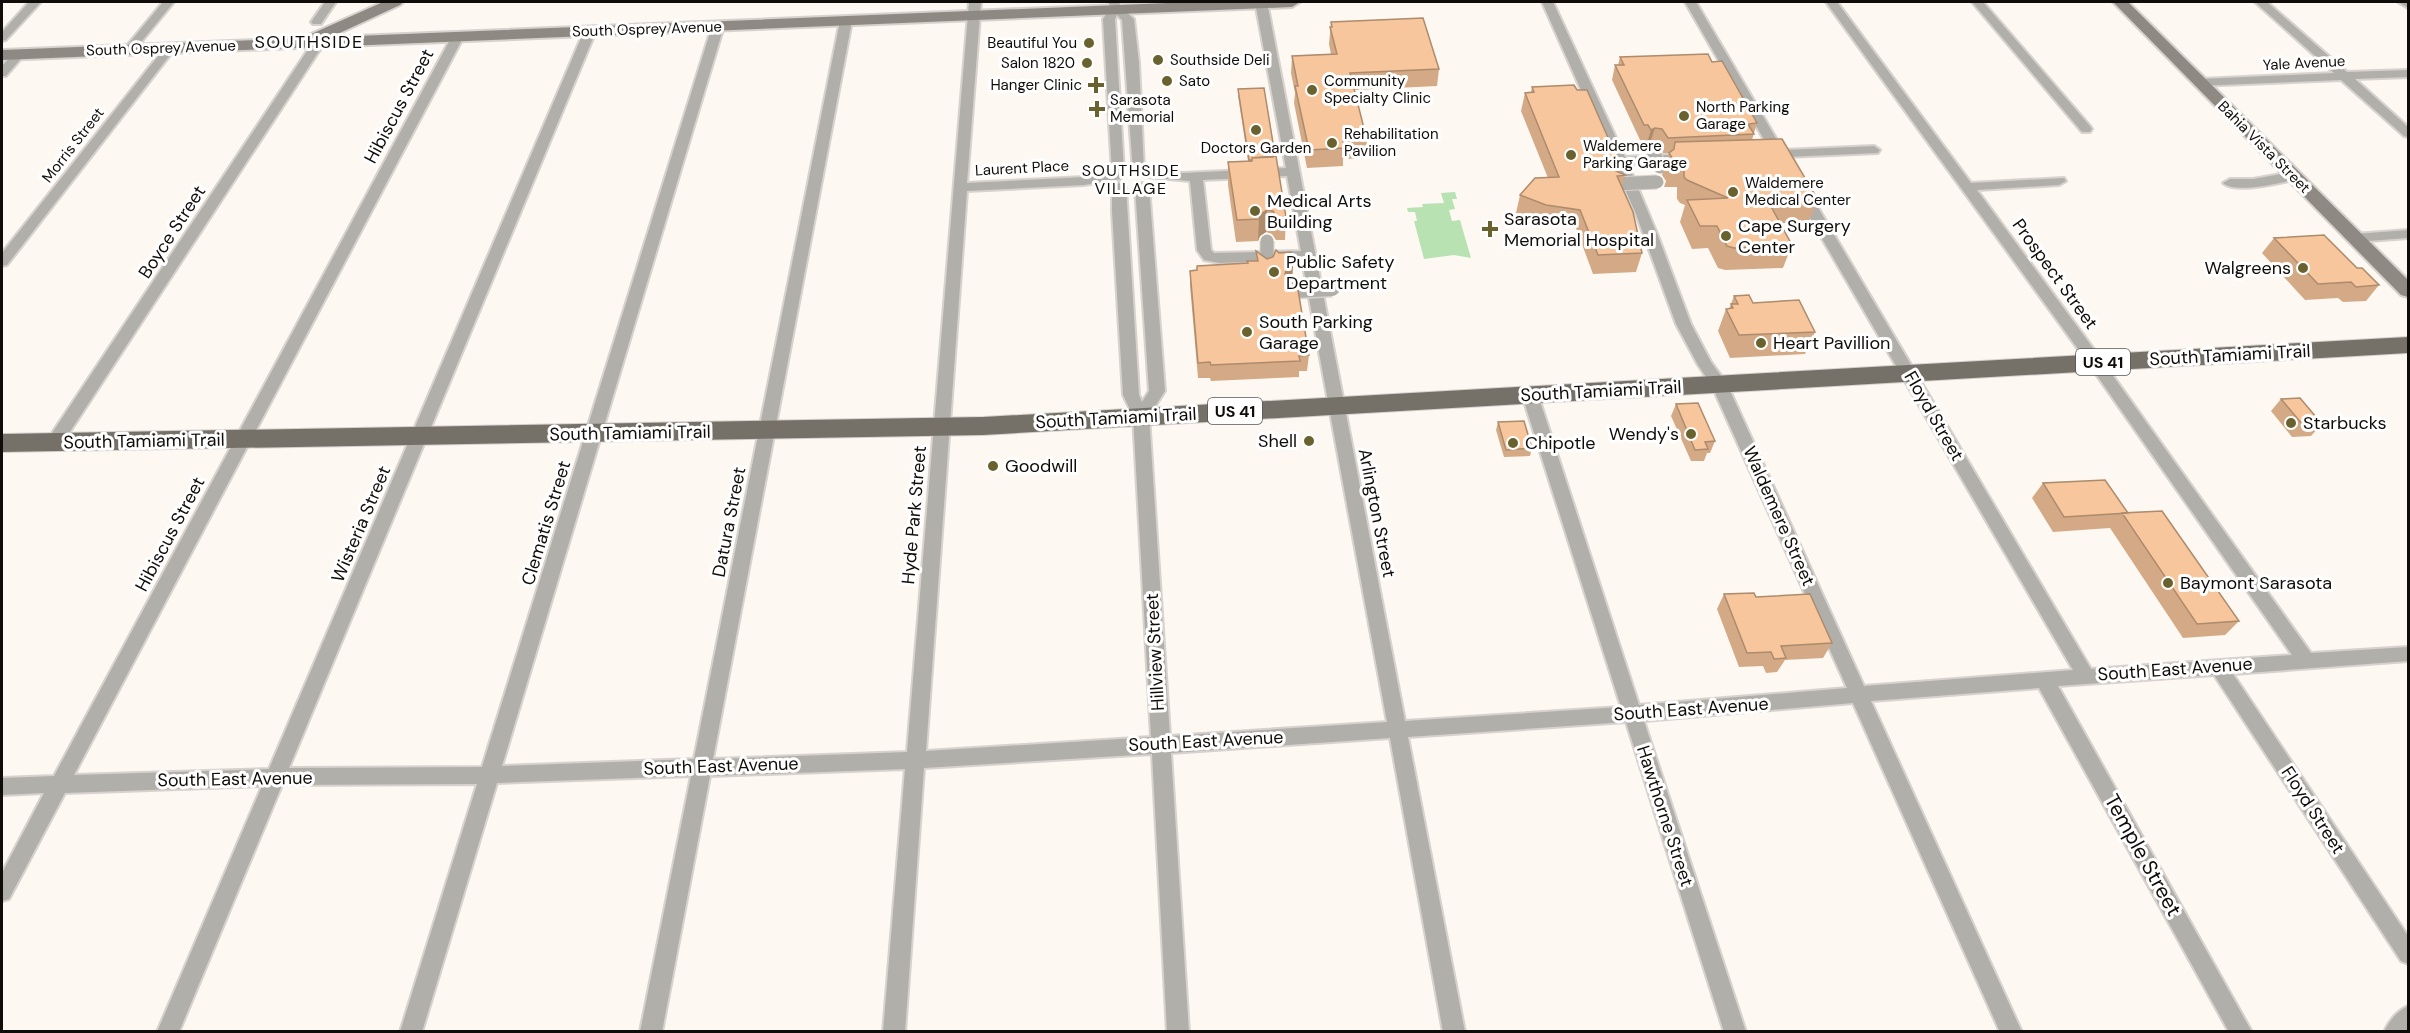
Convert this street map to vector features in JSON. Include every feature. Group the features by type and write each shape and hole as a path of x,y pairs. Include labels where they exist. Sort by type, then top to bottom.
{"main road":[{"name":"South Tamiami Trail","path":"2,443 940,427 2409,345"}],"street":[{"path":"2,38 34,2"},
{"path":"129,50 168,2"},
{"path":"317,21 330,2"},
{"path":"314,42 395,2"},
{"name":"Arlington Street","path":"1261,2 1454,1032"},
{"name":"South Osprey Avenue","path":"2,55 846,21 975,7 1292,2"},
{"name":"Waldemere Street","path":"1547,2 1646,221 1680,316 1698,354 1719,384 2011,1032"},
{"name":"Floyd Street","path":"1690,2 2085,675"},
{"name":"Prospect Street","path":"1832,2 2096,363 2305,659"},
{"path":"1977,2 2086,129"},
{"name":"Bahia Vista Street","path":"2120,2 2409,291"},
{"path":"2261,2 2409,133"},
{"path":"2404,2 2409,5"},
{"path":"1115,5 1128,19 1144,178 1157,391 1141,416"},
{"name":"Hillview Street","path":"1115,5 1109,19 1117,180 1131,395 1141,416 1178,1032"},
{"name":"Hyde Park Street","path":"894,1032 940,427 975,7"},
{"name":"Datura Street","path":"651,1032 846,21"},
{"name":"Clematis Street","path":"411,1032 718,26"},
{"name":"Wisteria Street","path":"168,1032 590,31"},
{"name":"Hibiscus Street","path":"2,892 458,36"},
{"name":"Boyce Street","path":"54,443 314,42"},
{"name":"Morris Street","path":"2,262 170,48"},
{"path":"2,73 19,54"},
{"name":"Yale Avenue","path":"2201,83 2409,74"},
{"path":"1758,155 1874,150"},
{"path":"1653,151 1660,166"},
{"path":"1620,160 1705,157"},
{"name":"Laurent Place","path":"961,187 1293,172"},
{"path":"1190,176 1206,254 1214,259 1308,255"},
{"path":"2230,183 2253,183 2292,176"},
{"name":"Laurent Place","path":"1117,180 1131,190 1144,178"},
{"path":"1967,187 2059,181"},
{"path":"1616,184 1657,182"},
{"path":"2355,238 2409,234"},
{"path":"1267,241 1267,266"},
{"path":"1294,290 1332,288"},
{"name":"Hawthorne Street","path":"1530,395 1735,1032"},
{"name":"South East Avenue","path":"2,786 275,777 489,775 914,759 1632,714 2085,675 2409,654"},
{"name":"Floyd Street","path":"2218,666 2409,954"},
{"name":"Temple Street","path":"2044,679 2241,1032"},
{"path":"2395,1032 2409,1017"}],"green space":[{"path":"1455,192 1457,199 1452,199 1455,209 1449,210 1452,221 1460,220 1471,258 1454,255 1424,259 1414,221 1417,221 1415,212 1408,212 1407,208 1423,207 1422,204 1444,203 1441,193"}],"building":[{"path":"1423,18 1439,69 1350,73 1367,140 1343,141 1344,148 1309,150 1295,86 1298,86 1292,56 1337,54 1330,27 1332,27 1331,22"},
{"name":"North Parking Garage","path":"1708,54 1712,62 1722,61 1757,123 1748,124 1754,134 1668,138 1662,129 1651,130 1648,125 1644,125 1615,65 1624,65 1620,57"},
{"path":"1574,85 1577,90 1587,90 1617,158 1613,162 1614,170 1625,175 1617,176 1633,212 1642,253 1598,255 1580,210 1546,205 1520,195 1535,178 1559,177 1525,93 1534,92 1532,87"},
{"name":"Doctors Garden","path":"1264,88 1275,155 1249,160 1238,89"},
{"path":"1782,139 1818,200 1768,201 1792,245 1734,248 1727,246 1717,226 1700,226 1687,200 1728,198 1687,180 1684,177 1684,164 1671,165 1673,159 1669,153 1674,149 1675,142"},
{"path":"1276,156 1286,217 1277,218 1273,211 1267,210 1261,214 1259,219 1237,220 1228,162 1252,161 1252,158"},
{"path":"2324,235 2357,268 2362,268 2379,285 2356,287 2351,282 2318,284 2274,238"},
{"name":"South Parking Garage","path":"1276,250 1279,253 1291,252 1293,265 1286,269 1285,275 1290,283 1297,284 1309,355 1299,356 1300,361 1211,365 1210,362 1198,363 1190,271 1197,270 1197,266 1258,261 1256,251 1267,259 1273,257"},
{"path":"1749,295 1753,303 1799,300 1815,332 1739,335 1726,309 1733,308 1731,304 1738,304 1734,296"},
{"path":"2300,398 2322,424 2303,425 2281,399"},
{"path":"1698,403 1715,441 1705,442 1708,449 1695,450 1676,404"},
{"name":"Chipotle","path":"1524,421 1532,448 1506,450 1498,422"},
{"path":"2105,480 2128,513 2064,517 2043,483"},
{"path":"2162,511 2239,621 2197,624 2122,513"},
{"path":"1754,593 1756,597 1810,594 1832,643 1781,646 1786,658 1774,659 1771,652 1747,653 1724,594"}],"place":[{"name":"Beautiful You","path":"1089,43"},
{"name":"Southside Deli","path":"1158,60"},
{"name":"Salon 1820","path":"1087,63"},
{"name":"Sato","path":"1167,81"},
{"name":"Hanger Clinic","path":"1096,85"},
{"name":"Community Specialty Clinic","path":"1312,90"},
{"name":"Sarasota Memorial","path":"1097,109"},
{"name":"North Parking Garage","path":"1684,116"},
{"name":"Doctors Garden","path":"1256,130"},
{"name":"Rehabilitation Pavilion","path":"1332,143"},
{"name":"Waldemere Parking Garage","path":"1571,155"},
{"name":"Waldemere Medical Center","path":"1733,192"},
{"name":"Medical Arts Building","path":"1255,211"},
{"name":"Sarasota Memorial Hospital","path":"1490,229"},
{"name":"Cape Surgery Center","path":"1726,236"},
{"name":"Walgreens","path":"2303,268"},
{"name":"Public Safety Department","path":"1274,272"},
{"name":"South Parking Garage","path":"1247,332"},
{"name":"Heart Pavillion","path":"1761,343"},
{"name":"Starbucks","path":"2291,423"},
{"name":"Wendy's","path":"1691,434"},
{"name":"Shell","path":"1309,441"},
{"name":"Chipotle","path":"1513,443"},
{"name":"Goodwill","path":"993,466"},
{"name":"Baymont Sarasota","path":"2168,583"}],"district":[{"name":"SOUTHSIDE","path":"309,42"},
{"name":"SOUTHSIDE VILLAGE","path":"1131,179"}]}
